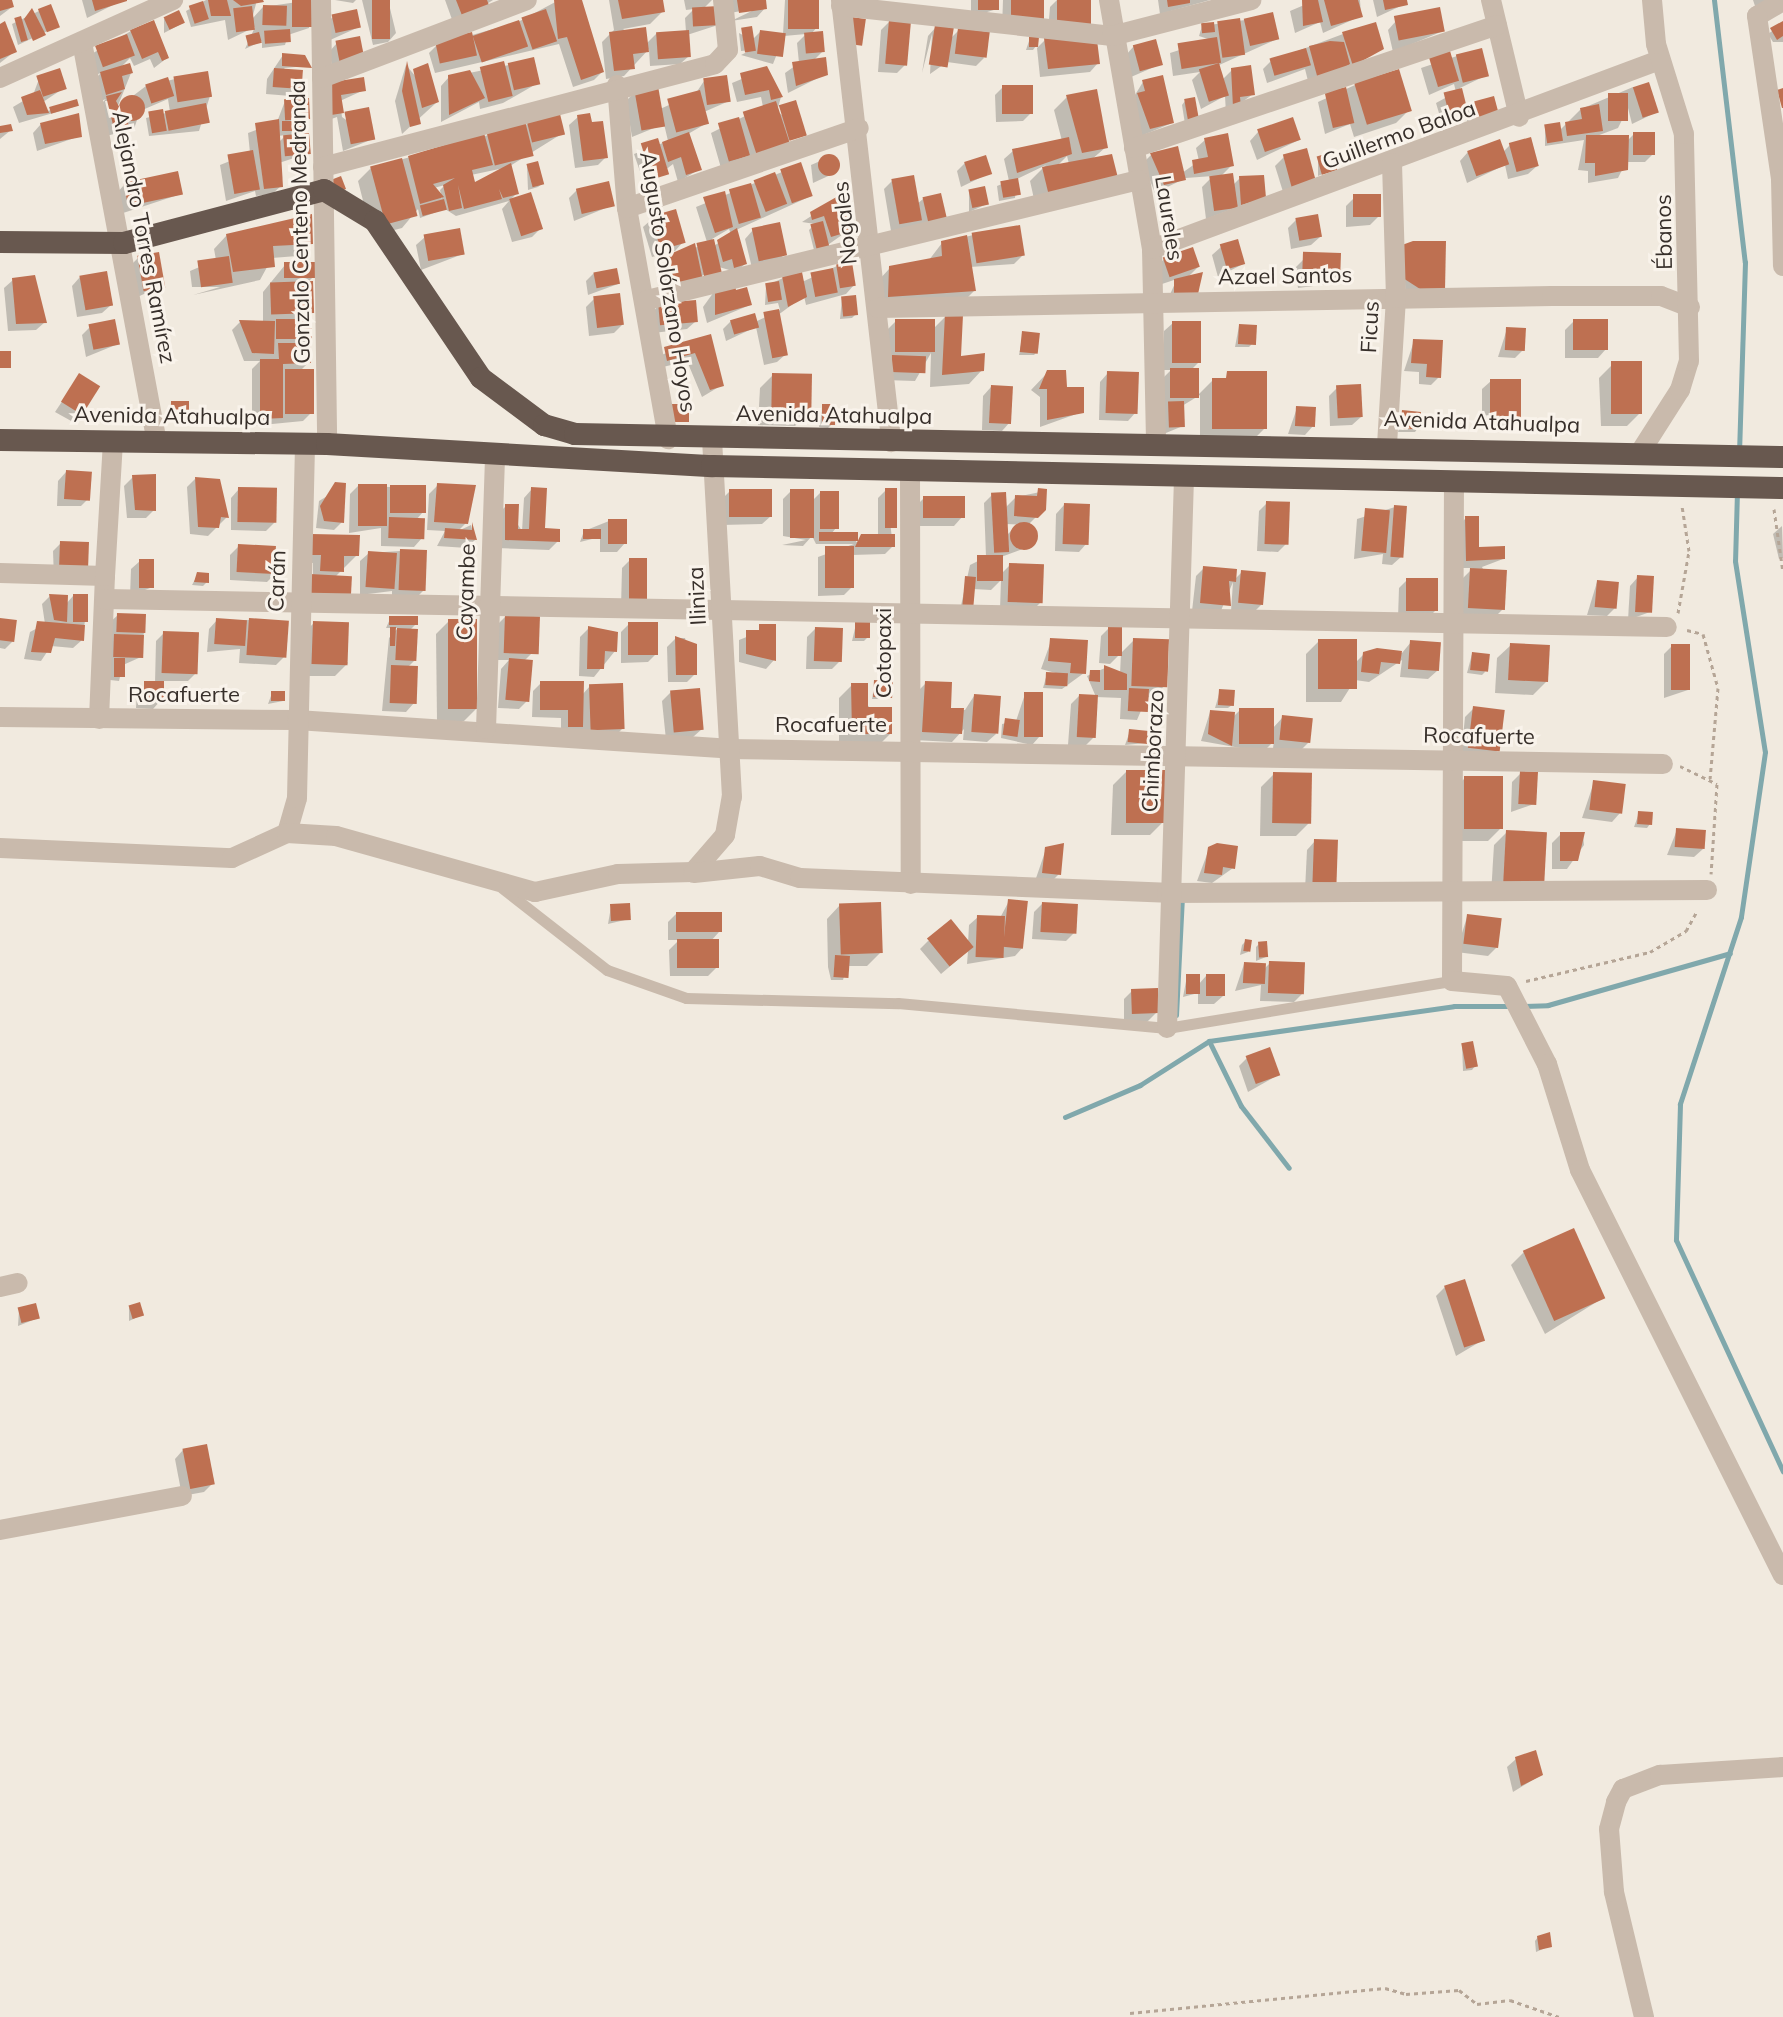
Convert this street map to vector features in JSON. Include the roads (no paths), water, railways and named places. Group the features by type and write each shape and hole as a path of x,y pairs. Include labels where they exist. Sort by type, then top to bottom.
{"highway":[{"path":"0,242 124,243 324,190"},
{"name":"Avenida Atahualpa","path":"324,190 375,221 481,378 544,425 575,434 712,440 1156,446 1387,445 1776,457"},
{"name":"Avenida Atahualpa","path":"0,440 316,444 495,457 712,466 1772,488"}],"street":[{"path":"0,78 173,0"},
{"name":"Gonzalo Centeno Medranda","path":"316,444 324,190 321,0"},
{"path":"322,78 527,0"},
{"path":"323,167 725,58 723,0"},
{"name":"Laureles","path":"1109,0 1112,36 1152,249 1156,446"},
{"path":"841,3 1112,36 1251,0"},
{"path":"1491,0 1519,117"},
{"name":"Ébanos","path":"1639,454 1686,376 1690,307 1684,134 1660,60 1652,0"},
{"path":"1783,1 1757,16 1782,179 1783,266"},
{"name":"Nogales","path":"841,3 859,128 891,442"},
{"path":"1134,148 1497,25"},
{"name":"Alejandro Torres Ramírez","path":"82,42 124,243 157,442"},
{"name":"Guillermo Baloa","path":"1152,249 1519,117 1660,60"},
{"name":"Augusto Solórzano Hoyos","path":"617,85 627,208 647,300 668,439"},
{"path":"627,208 859,128"},
{"name":"Ficus","path":"1387,445 1396,298 1392,163"},
{"path":"647,300 1139,180"},
{"name":"Azael Santos","path":"878,308 1661,296 1690,307"},
{"name":"Iliniza","path":"682,875 702,866 725,835 728,749 712,440"},
{"path":"99,719 113,442"},
{"name":"Carán","path":"287,833 297,798 300,604 316,444"},
{"name":"Cayambe","path":"486,729 495,457"},
{"name":"Cotopaxi","path":"910,470 908,750 911,884"},
{"name":"Chimborazo","path":"1167,1028 1167,893 1178,756 1184,619 1184,477"},
{"path":"1454,481 1452,981 1507,986 1547,1064 1580,1170 1783,1575"},
{"path":"0,573 105,576"},
{"path":"105,599 300,604 722,607 1670,628"},
{"name":"Rocafuerte","path":"0,717 297,720 486,729 728,749 1663,764"},
{"path":"0,848 232,858 287,833 336,836 497,885 552,892 618,874 682,875 760,866 800,878 1167,893 1707,890"},
{"path":"0,1530 64,1524 182,1496"},
{"path":"1644,2017 1614,1892 1609,1829 1623,1789 1660,1775 1783,1767"}],"lane":[{"path":"497,885 607,970 686,998 898,1003 1167,1028 1452,981"}],"waterway":[{"path":"1714,0 1745,262 1739,449"},
{"path":"1737,491 1735,561 1765,752 1741,917 1680,1104 1676,1240 1783,1472"},
{"path":"1176,1015 1182,897"},
{"path":"1524,1006 1548,1005 1730,953"},
{"path":"1065,1117 1140,1085 1209,1041 1454,1006 1510,1006"},
{"path":"1209,1041 1241,1106 1289,1168"}]}
